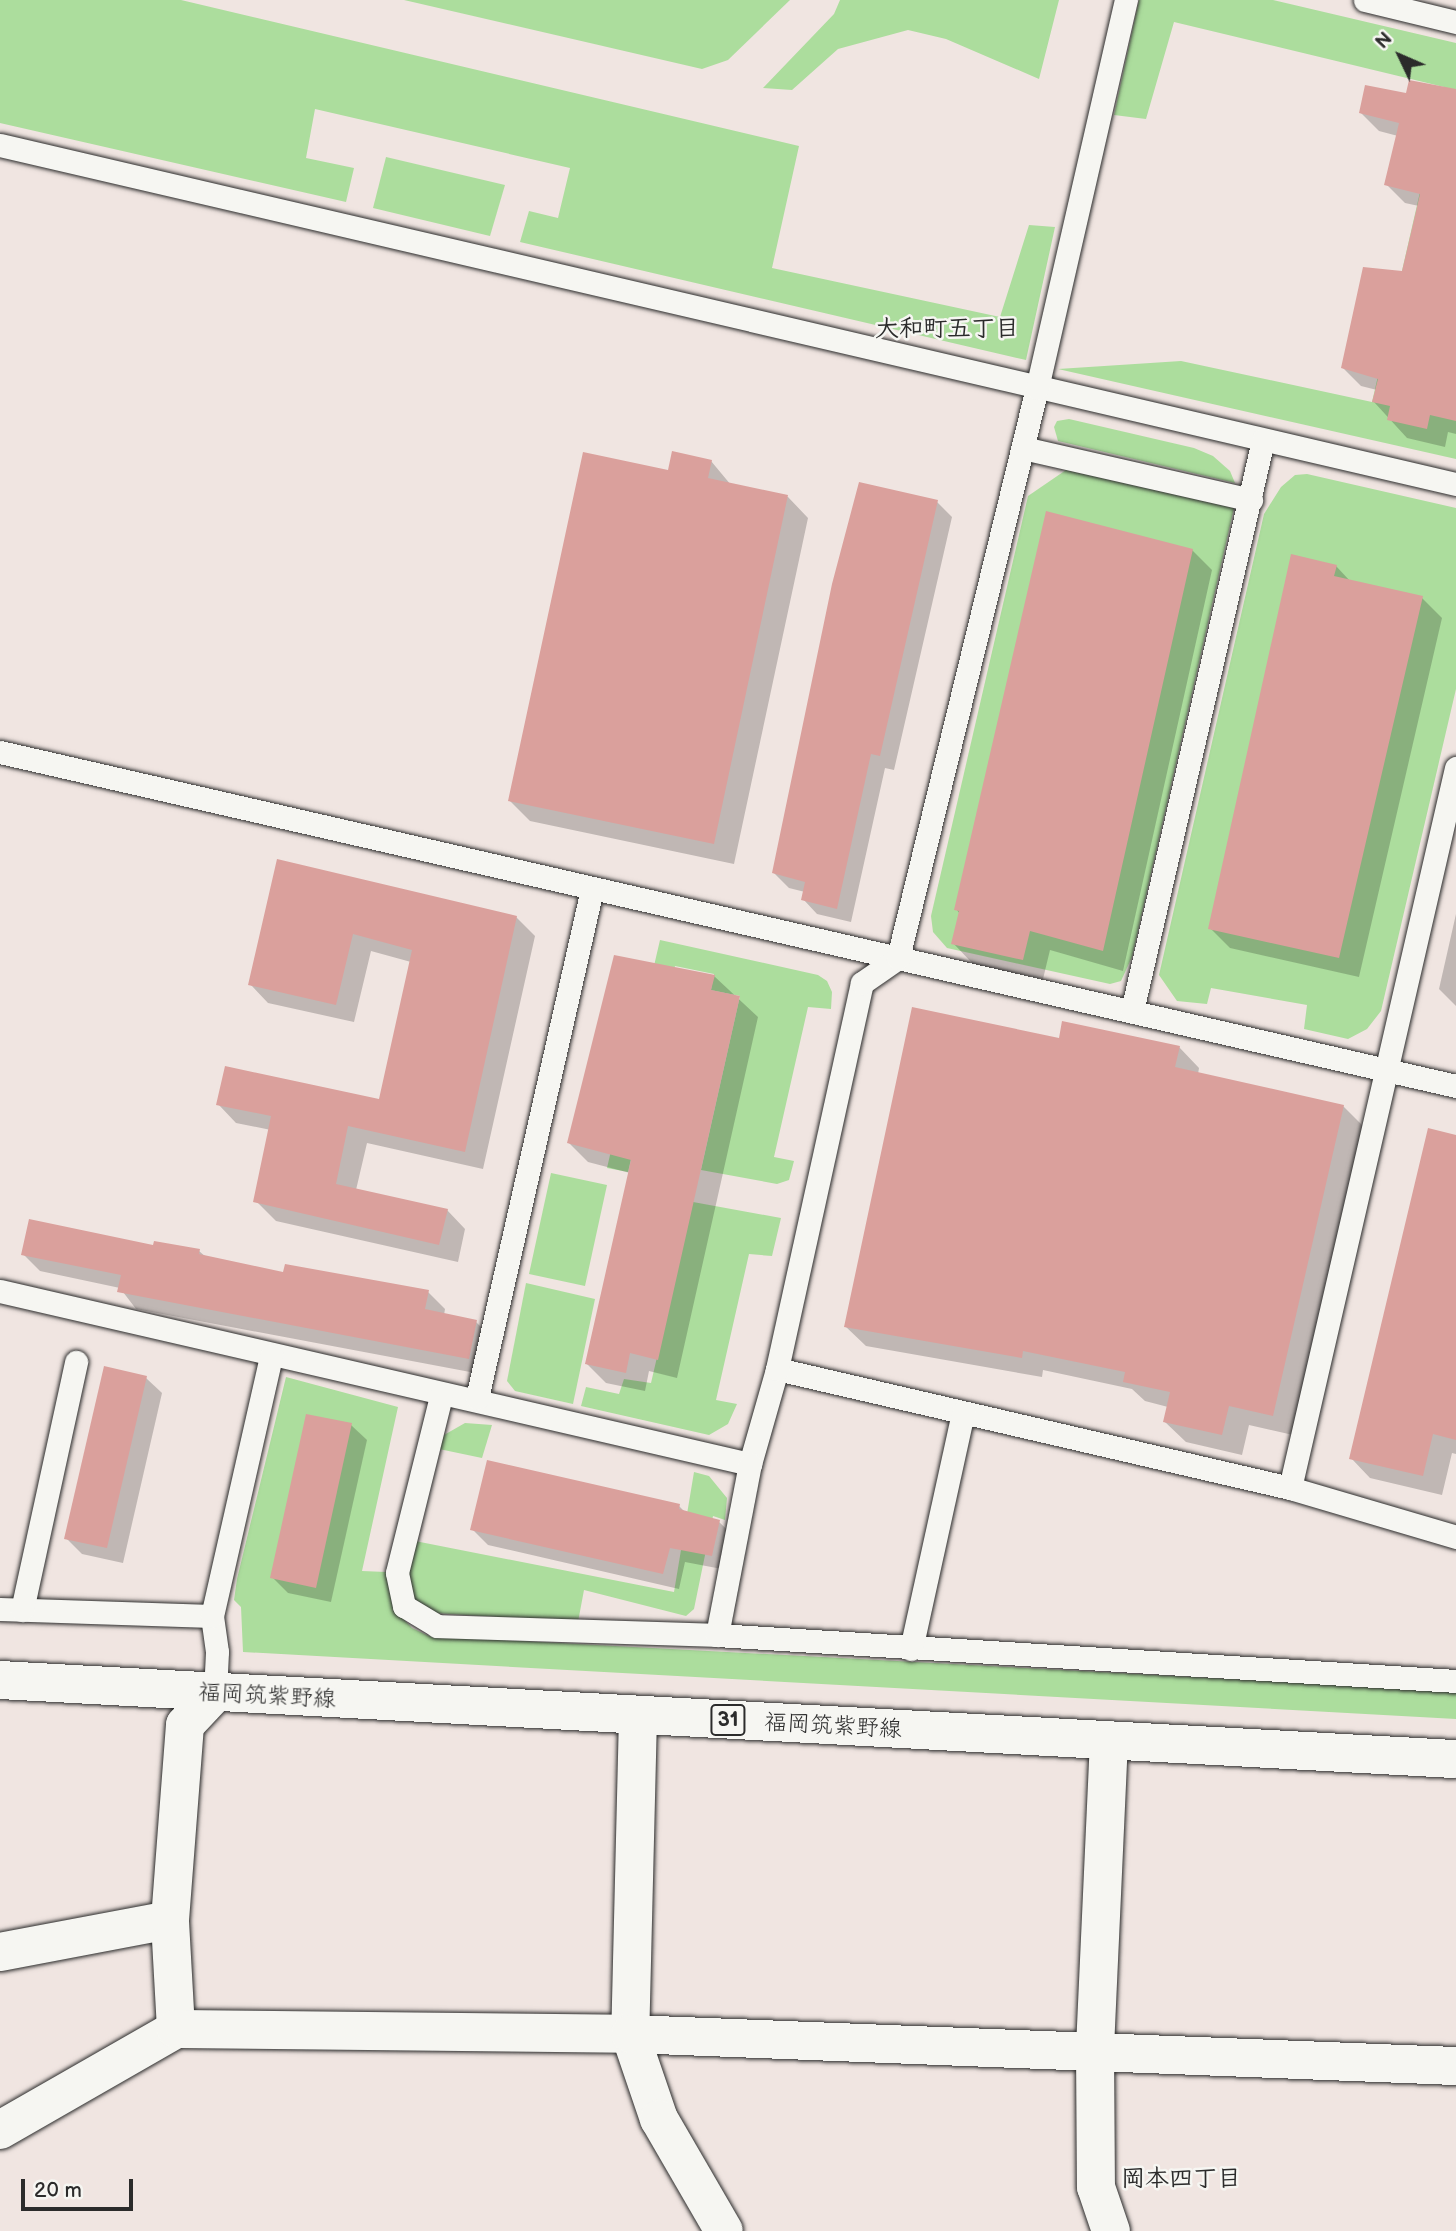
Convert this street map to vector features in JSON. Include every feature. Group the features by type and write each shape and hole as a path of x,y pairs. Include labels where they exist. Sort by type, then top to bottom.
{"street":[{"name":"福岡筑紫野線","path":"0,1679 215,1693 1456,1759"},
{"path":"176,2029 170,1920 185,1725 215,1693"},
{"path":"638,1716 630,2034 659,2119 724,2231"},
{"path":"1110,1740 1095,2049 1096,2186 1111,2231"},
{"path":"0,1952 170,1920"},
{"path":"0,2130 176,2029 630,2034 1095,2049 1456,2066"}],"lane":[{"path":"717,1635 750,1464 777,1369 862,983 898,958 1023,448 1126,0"},
{"path":"1365,0 1456,22"},
{"path":"0,145 1456,484"},
{"path":"1132,1011 1263,440"},
{"path":"1023,448 1251,500"},
{"path":"0,752 592,890 1456,1086"},
{"path":"1290,1488 1456,768"},
{"path":"477,1398 592,890"},
{"path":"0,1291 441,1396 477,1398 750,1464"},
{"path":"215,1693 217,1652 212,1616 271,1356"},
{"path":"76,1362 11,1609 212,1616"},
{"path":"777,1369 1290,1488 1456,1538"},
{"path":"441,1396 397,1573 404,1606 437,1626 717,1635 1456,1681"},
{"path":"911,1649 963,1413"}],"green space":[{"path":"0,0 181,0 799,146 772,268 1000,317 1029,225 1055,227 1026,360 520,242 529,211 558,218 570,168 315,109 306,158 354,168 346,202 0,123"},
{"path":"404,0 790,0 728,60 702,69"},
{"path":"840,0 1059,0 1039,79 946,39 908,30 838,49 792,90 763,88 834,14"},
{"path":"1139,0 1273,0 1456,43 1456,459 1058,369 1181,361 1372,402 1444,87 1174,22 1146,119 1114,115"},
{"path":"386,157 505,185 490,236 373,208"},
{"path":"1069,419 1194,448 1213,456 1230,471 1235,483 1058,441 1054,427 1057,421"},
{"path":"1066,470 1234,508 1132,957 1121,981 1110,984 947,948 933,932 931,916 1028,496"},
{"path":"1307,474 1456,508 1456,689 1381,1011 1367,1029 1348,1039 1304,1029 1307,1005 1211,988 1207,1004 1177,1001 1159,975 1264,514 1281,487 1295,475"},
{"path":"660,940 818,975 827,981 832,992 831,1009 808,1007 774,1157 794,1161 789,1180 777,1184 701,1170 740,996 711,990 714,974 675,966 628,1172 607,1168"},
{"path":"551,1173 607,1185 585,1286 529,1274"},
{"path":"693,1202 781,1218 772,1256 749,1254 716,1400 737,1404 728,1424 709,1435 581,1406 586,1387 619,1394 624,1379 651,1383"},
{"path":"526,1283 595,1299 573,1404 515,1391 507,1381"},
{"path":"286,1377 398,1407 362,1571 386,1572 395,1610 412,1628 429,1636 1456,1691 1456,1719 243,1652 241,1607 234,1600 237,1579"},
{"path":"465,1423 492,1425 482,1458 439,1449 444,1435"},
{"path":"694,1472 709,1476 727,1498 725,1520 713,1516 694,1609 686,1616 584,1590 578,1622 434,1613 414,1600 407,1581 415,1541 674,1592"}],"building":[{"path":"1409,80 1456,89 1456,421 1430,415 1427,429 1387,420 1390,406 1372,402 1378,379 1341,368 1363,267 1402,271 1420,194 1384,185 1399,123 1359,113 1365,85 1406,93"},
{"path":"672,451 712,460 708,478 788,495 714,844 508,801 583,452 668,470"},
{"path":"859,482 938,500 880,756 871,754 837,909 801,900 805,882 772,873 832,584"},
{"path":"1046,511 1193,549 1103,951 1030,931 1023,960 951,944 959,911 954,910"},
{"path":"1291,554 1337,565 1334,576 1423,596 1339,958 1208,929"},
{"path":"277,859 517,916 465,1152 348,1126 336,1184 448,1209 439,1245 253,1202 271,1116 216,1105 225,1066 379,1099 412,950 353,934 336,1005 248,985"},
{"path":"614,955 715,975 711,990 740,996 658,1360 630,1353 626,1373 585,1364 631,1160 567,1143"},
{"path":"912,1007 1059,1038 1062,1021 1180,1046 1175,1067 1344,1105 1273,1416 1229,1406 1222,1435 1163,1422 1170,1392 1123,1382 1125,1372 1023,1351 1022,1358 844,1327"},
{"path":"1428,1128 1456,1135 1456,1440 1433,1434 1423,1476 1349,1459"},
{"path":"29,1219 153,1245 154,1241 200,1249 199,1254 283,1272 285,1264 429,1290 425,1309 477,1320 469,1359 117,1292 121,1275 21,1255"},
{"path":"104,1366 147,1376 107,1548 64,1539"},
{"path":"306,1414 352,1423 316,1588 270,1578"},
{"path":"487,1460 680,1504 679,1509 720,1520 712,1556 670,1548 663,1574 470,1530"}],"district":[{"name":"大和町五丁目","path":"947,329"},
{"name":"岡本四丁目","path":"1181,2179"}]}
